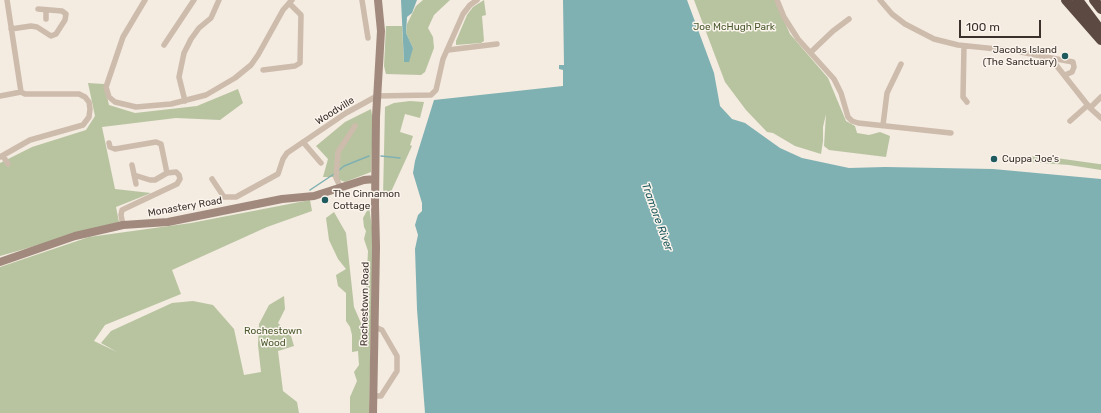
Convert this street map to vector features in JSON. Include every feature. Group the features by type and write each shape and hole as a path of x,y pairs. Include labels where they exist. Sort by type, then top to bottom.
{"highway":[{"path":"1066,0 1101,40"},
{"path":"1078,0 1101,31"},
{"path":"1094,0 1101,9"}],"main road":[{"path":"375,179 377,96 381,31 378,0"},
{"name":"Monastery Road","path":"0,262 75,236 123,225 168,222 282,199 314,196 364,180 375,179"},
{"name":"Rochestown Road","path":"373,413 376,247 375,179"}],"street":[{"path":"8,0 21,92"},
{"path":"145,0 123,37 106,87 109,97 115,102 136,107 185,101 212,92 236,78 251,65 271,34 283,10 290,2 301,15 300,63 295,66 263,70"},
{"path":"164,45 194,0"},
{"path":"185,101 179,76 184,53 191,39 211,18 219,0"},
{"path":"362,0 368,38"},
{"path":"377,96 431,95 436,90 443,59 463,14 470,5 477,0"},
{"path":"777,0 791,28 834,79 841,93 850,119 858,123 951,133"},
{"path":"880,0 892,14 912,29 934,39 964,46 1016,51 1073,62 1074,67 1072,72 1065,75"},
{"path":"12,29 31,26 37,27 51,36 56,34 65,20 66,14 62,11 38,10"},
{"path":"46,10 46,19"},
{"path":"811,52 833,31 849,19"},
{"path":"448,50 497,44"},
{"path":"964,46 963,97 967,102"},
{"path":"1046,57 1056,65 1089,106 1101,118"},
{"path":"883,125 887,93 901,64"},
{"path":"0,96 15,95 21,92 25,94 83,95 89,102 90,109 90,117 83,125 30,140 1,156 8,164"},
{"name":"Woodville","path":"212,179 224,197 236,197 278,174 283,159 287,153 346,113 377,96"},
{"path":"1070,121 1101,97"},
{"path":"341,188 336,177 338,152 354,126"},
{"path":"109,143 110,147 115,149 156,142 161,144 167,173"},
{"path":"304,142 321,163"},
{"path":"132,166 136,184"},
{"path":"123,225 121,215 122,210 177,184 180,179 176,172 167,173 156,180 150,180 134,175"},
{"path":"373,396 381,396 397,371 397,356 382,330 375,327"}],"green space":[{"path":"423,0 450,0 434,15 428,28 433,37 434,48 425,72 421,75 386,74 384,66 386,26 402,26 404,62 413,48 406,33 407,24 416,6"},
{"path":"484,0 486,15 482,16 484,41 481,43 456,45 456,41 467,15 473,7"},
{"name":"Joe McHugh Park","path":"694,0 775,0 790,34 828,78 846,121 855,126 857,133 869,135 880,132 890,136 886,157 829,150 824,146 826,114 823,127 821,154 795,146 773,133 767,132 746,110 725,82"},
{"path":"88,83 104,84 109,105 135,113 197,106 238,89 243,103 220,120 176,118 102,127 115,189 151,193 116,207 119,222 0,256 0,163 32,147 86,130 95,116"},
{"path":"410,101 424,102 420,118 405,114 400,132 413,136 410,145 412,146 390,194 383,197 385,107 394,103"},
{"path":"371,109 373,121 371,172 345,182 332,177 323,177 328,159 316,146 345,122"},
{"path":"1011,156 1049,157 1101,164 1101,170 1069,165 1001,160"},
{"name":"Rochestown Wood","path":"310,200 312,211 267,227 172,270 181,294 105,325 94,341 117,352 101,343 111,331 172,303 193,301 213,305 234,329 244,375 261,372 258,345 259,324 269,305 284,296 285,309 278,323 291,336 294,346 278,351 283,391 297,402 299,413 0,413 0,267 89,237 191,223"},
{"path":"369,207 373,234 369,413 350,413 350,397 357,381 354,372 359,365 358,351 352,352 352,335 350,327 346,321 346,293 338,286 336,275 346,269 338,259 329,240 326,218 334,212 346,233 354,307 364,330 368,251 364,239 366,231 363,218"}],"water":[{"path":"401,0 417,0 412,13 407,17 406,33 413,48 409,62 404,62"},
{"name":"Tramore River","path":"563,0 687,0 714,73 720,106 732,119 745,123 780,148 802,158 849,168 885,167 993,169 1101,179 1101,413 425,413 417,309 415,249 418,235 415,225 418,215 422,211 422,203 413,173 415,161 434,100 563,86 563,70 559,69 559,65 564,65"}],"waterway":[{"path":"338,171 344,166 369,156"},
{"path":"381,156 400,158"},
{"path":"310,190 334,174"}],"place":[{"name":"Jacobs Island (The Sanctuary)","path":"1065,56"},
{"name":"Cuppa Joe's","path":"994,159"},
{"name":"The Cinnamon Cottage","path":"325,200"}]}
